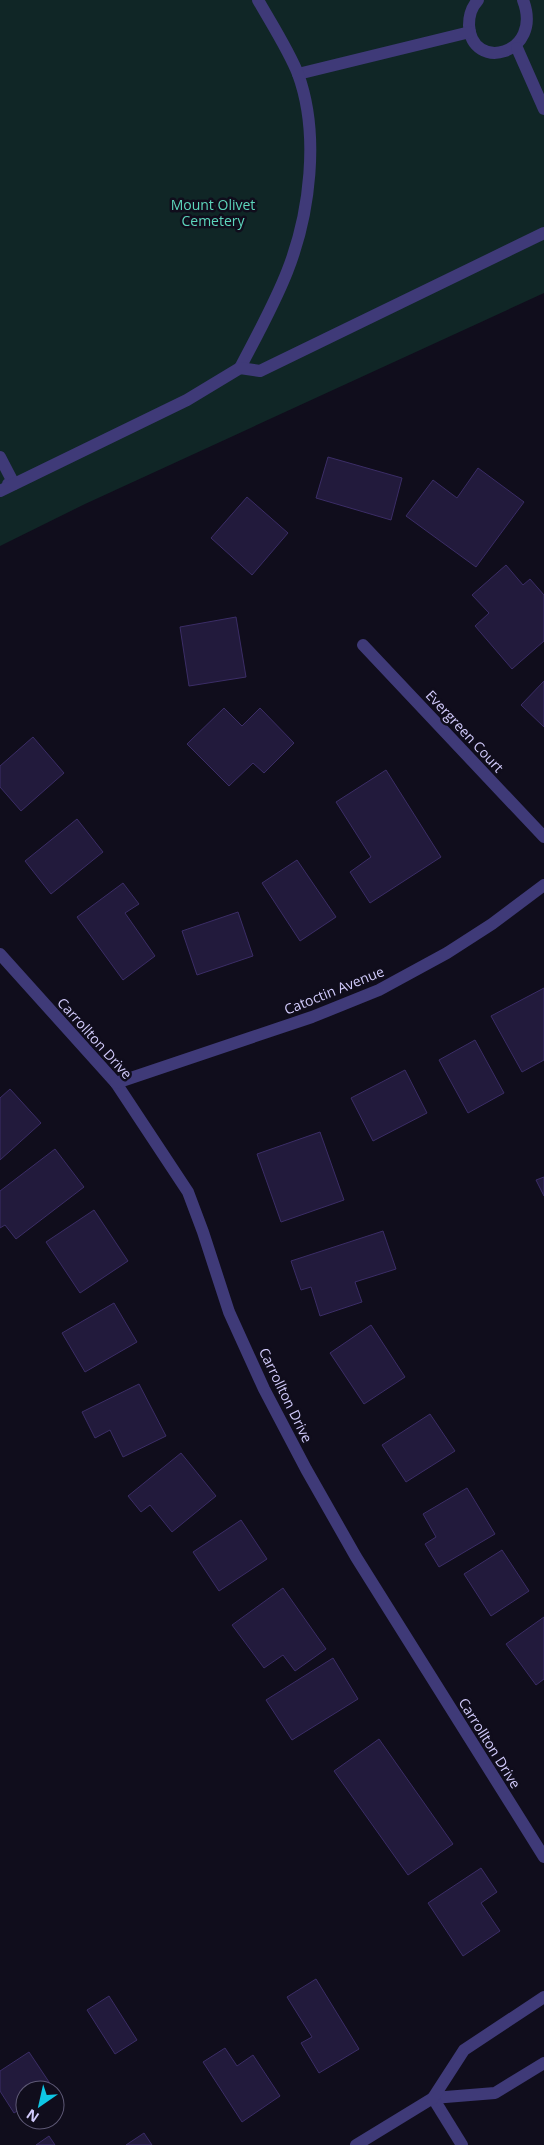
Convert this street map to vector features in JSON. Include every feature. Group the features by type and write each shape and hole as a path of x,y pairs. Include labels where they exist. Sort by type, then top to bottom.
{"street":[{"path":"0,491 187,400 240,368 288,272 309,186 311,147 306,107 298,74 258,0"},
{"path":"478,0 469,15 470,32 479,46 494,54 510,53 524,44 532,29 530,12 523,0"},
{"path":"298,74 470,32"},
{"path":"517,48 544,109"},
{"path":"240,368 260,371 544,233"},
{"path":"0,456 14,484"},
{"path":"0,484 14,484"},
{"name":"Evergreen Court","path":"363,645 544,837"},
{"name":"Catoctin Avenue","path":"116,1083 312,1017 379,990 447,953 492,924 544,885"},
{"name":"Carrollton Drive","path":"0,954 116,1083 188,1192 229,1312 264,1389 306,1469 356,1557 544,1857"},
{"path":"356,2145 433,2098 464,2050 544,1998"},
{"path":"433,2098 495,2093 544,2062"},
{"path":"433,2098 462,2145"}],"green space":[{"name":"Mount Olivet Cemetery","path":"0,0 544,0 544,293 85,504 0,546"}],"building":[{"path":"328,457 402,478 391,520 316,498"},
{"path":"478,468 524,502 476,567 406,516 433,480 457,498"},
{"path":"247,497 288,533 252,575 211,538"},
{"path":"506,565 523,585 530,579 544,595 544,641 512,669 475,626 489,613 472,595"},
{"path":"236,617 246,677 189,686 180,627"},
{"path":"544,681 544,727 521,705"},
{"path":"224,708 242,726 260,708 294,743 264,773 253,763 229,786 187,744"},
{"path":"33,737 64,773 21,811 0,787 0,766"},
{"path":"386,770 441,857 370,903 350,872 371,857 336,802"},
{"path":"77,819 103,852 51,894 25,861"},
{"path":"297,860 336,917 300,941 262,883"},
{"path":"123,883 139,904 125,913 155,956 123,980 77,917"},
{"path":"238,912 253,956 197,975 182,931"},
{"path":"544,988 544,1060 522,1072 491,1016"},
{"path":"475,1040 504,1093 468,1113 439,1060"},
{"path":"405,1070 427,1113 373,1141 351,1098"},
{"path":"10,1089 41,1123 0,1160 0,1098"},
{"path":"320,1132 344,1200 281,1222 257,1154"},
{"path":"55,1149 84,1187 16,1239 5,1225 0,1228 0,1191"},
{"path":"544,1177 544,1196 536,1180"},
{"path":"94,1210 128,1261 80,1293 46,1242"},
{"path":"383,1231 396,1269 355,1282 362,1302 320,1316 311,1287 301,1290 291,1261"},
{"path":"114,1303 137,1342 85,1372 62,1333"},
{"path":"371,1325 405,1377 364,1404 330,1353"},
{"path":"139,1384 166,1436 123,1457 110,1430 95,1438 82,1412"},
{"path":"430,1414 455,1451 406,1482 382,1445"},
{"path":"181,1453 216,1496 172,1532 150,1505 141,1512 128,1496"},
{"path":"467,1488 495,1534 439,1567 425,1544 436,1537 423,1514"},
{"path":"241,1520 267,1559 219,1591 193,1552"},
{"path":"502,1550 529,1591 491,1616 464,1574"},
{"path":"283,1588 326,1649 295,1671 283,1655 264,1668 232,1625"},
{"path":"544,1617 544,1679 536,1685 506,1644"},
{"path":"333,1658 358,1699 292,1740 266,1700"},
{"path":"379,1739 453,1844 408,1875 334,1771"},
{"path":"481,1868 497,1892 481,1903 500,1931 463,1956 428,1903"},
{"path":"316,1979 359,2049 319,2073 301,2043 312,2037 287,1997"},
{"path":"109,1996 137,2040 115,2054 87,2010"},
{"path":"225,2048 237,2066 253,2055 280,2096 242,2122 203,2062"},
{"path":"29,2052 48,2080 15,2080 14,2113 0,2091 0,2071"},
{"path":"144,2133 152,2145 126,2145"},
{"path":"49,2136 55,2145 36,2145"}]}
